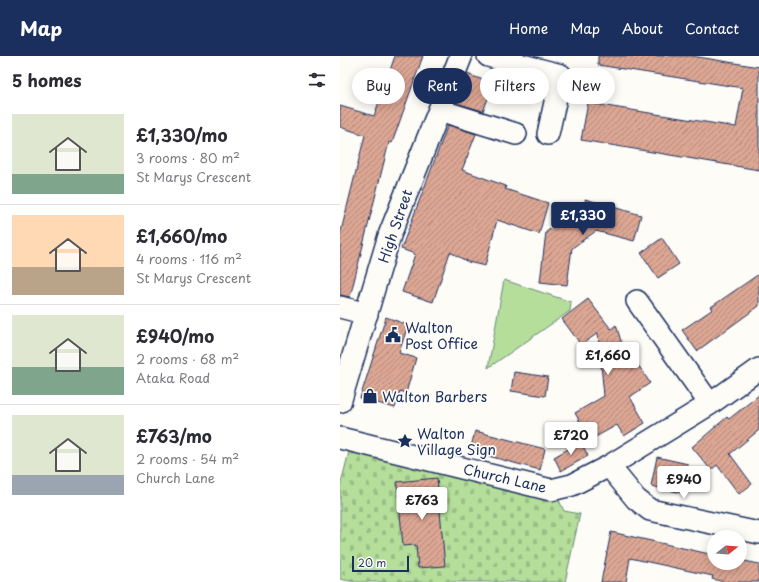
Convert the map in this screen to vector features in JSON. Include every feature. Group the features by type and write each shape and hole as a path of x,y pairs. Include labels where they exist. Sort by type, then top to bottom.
{"street":[{"name":"High Street","path":"340,400 390,234 461,56"},
{"path":"488,56 561,75 548,134"},
{"path":"439,110 516,134"},
{"path":"637,301 710,404"},
{"path":"340,307 367,314"},
{"name":"Church Lane","path":"340,438 550,490 572,486 609,466 710,404 759,369"},
{"path":"609,466 636,499 650,510 759,533"}],"green space":[{"path":"504,280 571,302 570,311 488,368"},
{"path":"350,448 557,496 564,511 580,514 565,582 355,582 340,579 340,487"}],"building":[{"path":"395,56 423,56 419,68 413,68 413,84 392,143 389,142 350,297 340,295 340,235 365,135 340,127 340,106 374,116 378,104 405,104 405,68 391,68"},
{"path":"598,56 692,56 759,67 759,170 581,140 588,104 736,127 743,88 598,65"},
{"path":"472,76 480,79 480,104 486,104 483,111 459,104 472,104"},
{"path":"448,125 476,134 462,170 506,186 505,189 548,203 539,234 497,220 485,266 468,262 450,252 433,302 402,292 415,254 401,249"},
{"path":"585,199 641,215 634,241 596,231 572,248 567,285 540,282 546,232 586,205"},
{"path":"662,238 679,264 658,278 641,253"},
{"path":"759,274 759,306 697,351 682,330 713,309 711,307"},
{"path":"588,299 611,329 616,325 626,357 631,354 650,383 630,397 645,423 624,436 617,425 590,440 575,413 604,396 598,333 581,345 562,319"},
{"path":"386,317 408,325 399,353 416,358 406,393 400,391 395,408 360,398"},
{"path":"514,372 548,377 545,396 511,391"},
{"path":"759,395 759,430 730,454 752,484 739,494 717,465 711,470 692,447 727,417 729,419"},
{"path":"475,431 545,449 540,470 470,451"},
{"path":"581,442 588,456 561,471 554,457"},
{"path":"657,457 688,464 682,493 651,486"},
{"path":"437,478 445,566 418,568 416,545 403,546 397,482"},
{"path":"611,532 707,553 707,570 747,570 747,561 759,564 759,582 725,582 712,579 713,576 630,558 626,582 601,582"}],"place":[{"name":"Walton Post Office","path":"393,335"},
{"name":"Walton Barbers","path":"370,396"},
{"name":"Walton Village Sign","path":"405,441"}]}
